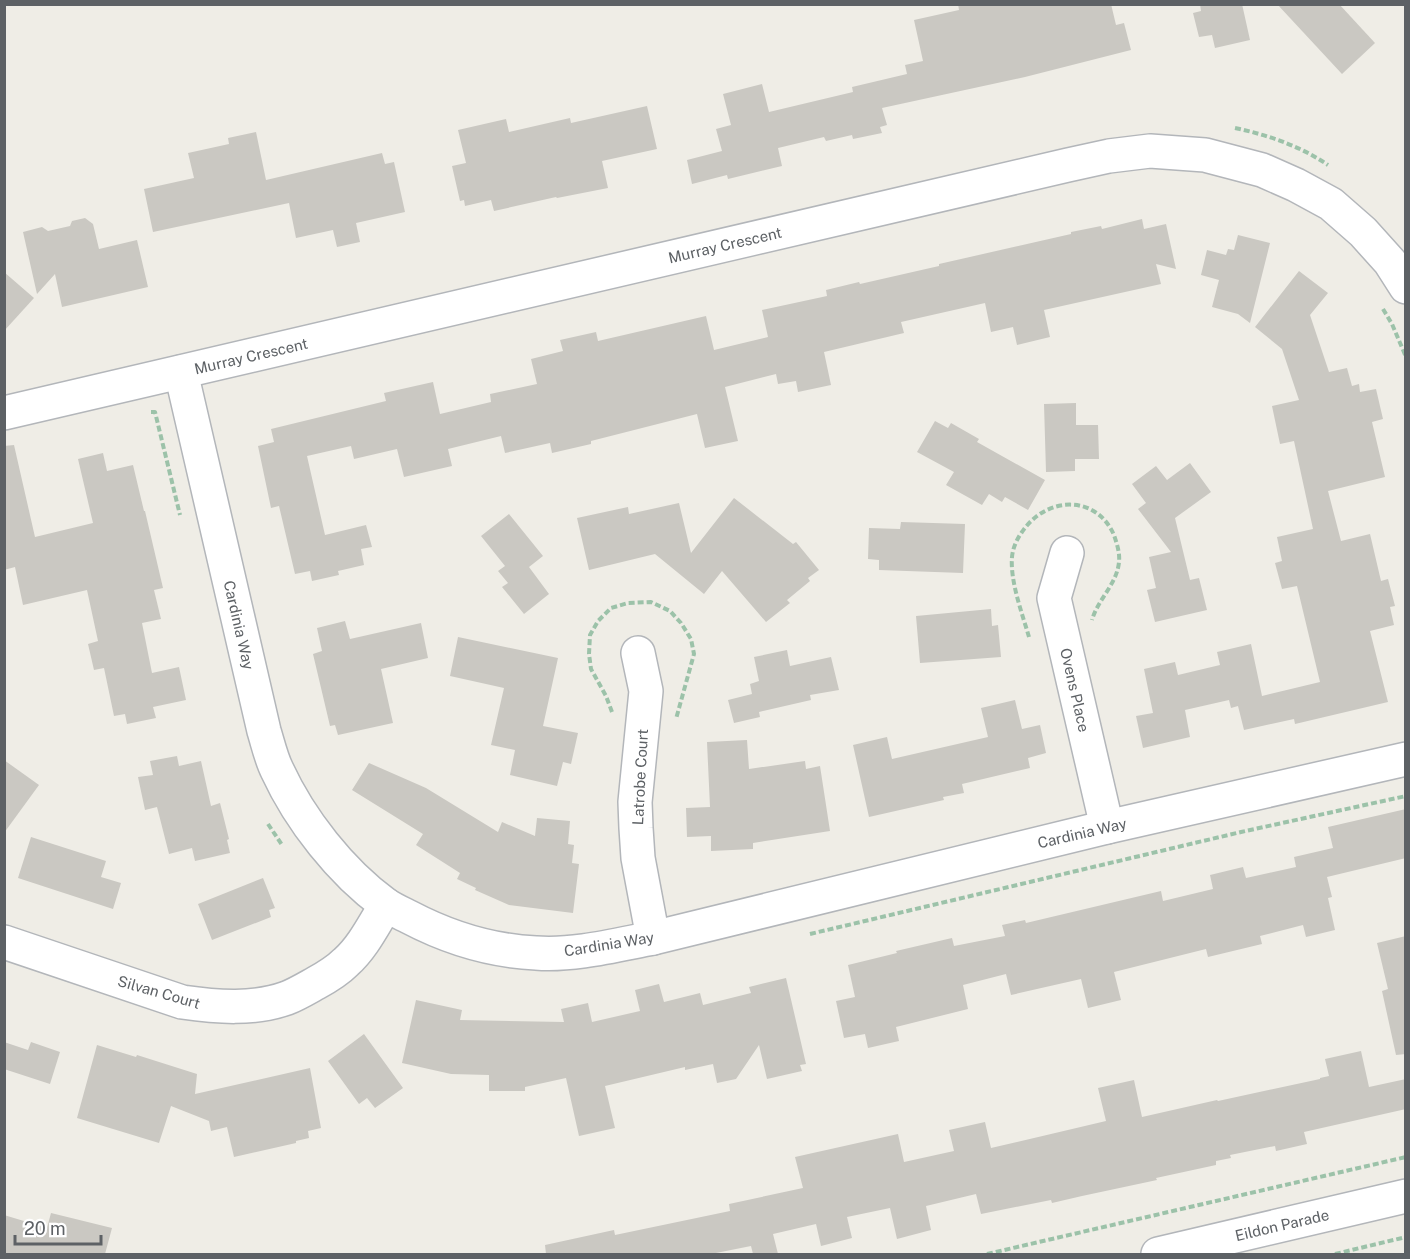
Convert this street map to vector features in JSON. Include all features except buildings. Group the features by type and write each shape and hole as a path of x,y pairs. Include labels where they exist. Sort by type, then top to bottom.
{"street":[{"name":"Murray Crescent","path":"4,413 1068,165 1109,156 1150,151 1205,155 1262,170 1331,204 1363,232 1390,262 1393,296"},
{"name":"Cardinia Way","path":"181,372 264,731 277,769 296,805 334,858 352,877 386,905 425,926 460,939 536,954 582,951 653,938 1107,827 1406,759"},
{"name":"Ovens Place","path":"1067,553 1054,598 1107,827"},
{"name":"Latrobe Court","path":"638,653 646,691 635,802 636,828 638,858 653,938"},
{"name":"Silvan Court","path":"4,942 182,1002 230,1007 288,998 331,975 348,961 386,905"},
{"name":"Eildon Parade","path":"1158,1254 1272,1241 1406,1196"}],"path":[{"path":"1393,296 1392,324 1406,357"},
{"path":"987,1254 1406,1157"},
{"path":"1335,1254 1406,1238"}]}
